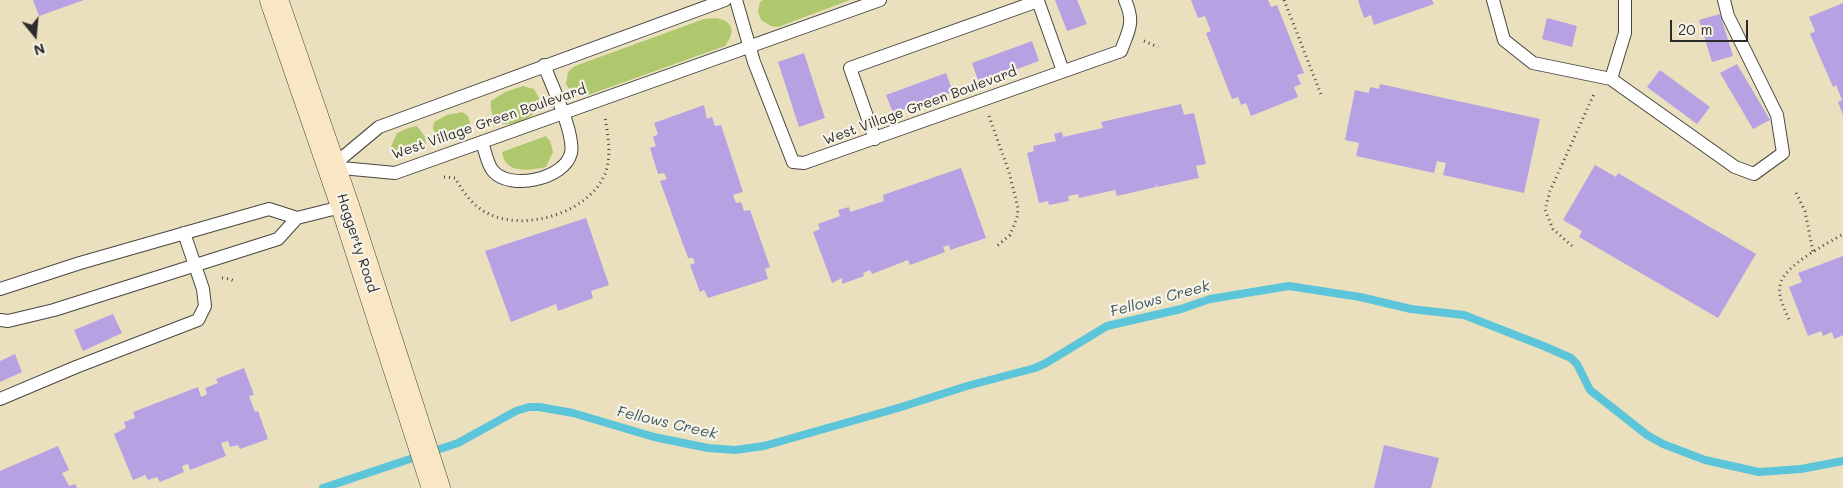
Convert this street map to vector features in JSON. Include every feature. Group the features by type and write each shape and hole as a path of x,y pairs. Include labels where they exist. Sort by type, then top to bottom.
{"main road":[{"name":"Haggerty Road","path":"274,0 345,206 436,488"}],"lane":[{"path":"332,167 379,127 725,0"},
{"name":"West Village Green Boulevard","path":"736,0 749,47 793,162 804,163 1121,51 1130,26 1131,14 1125,0"},
{"name":"West Village Green Boulevard","path":"332,167 395,173 880,0"},
{"path":"1493,0 1504,40 1532,63 1611,79 1736,167 1754,174 1783,153 1777,115 1728,16 1724,0"},
{"path":"1611,79 1625,34 1625,0"},
{"path":"875,138 850,68 1038,1 1063,71"},
{"path":"482,142 493,171 511,182 542,178 566,166 571,153 569,132 544,66"},
{"path":"0,289 80,263 269,209 298,218 345,206"},
{"path":"0,320 8,321 54,310 278,239 298,218"},
{"path":"0,399 76,366 198,320 205,306 203,289 184,233"}],"path":[{"path":"1284,0 1322,97"},
{"path":"1572,246 1553,229 1546,210 1550,190 1597,88"},
{"path":"983,100 1009,172 1018,208 1017,218 1010,235 997,246"},
{"path":"1796,193 1805,211 1813,252"},
{"path":"1789,319 1780,296 1780,284 1790,268 1843,234"}],"green space":[{"path":"763,0 850,0 778,27 771,26 761,20 758,11 760,2"},
{"path":"716,18 727,22 731,28 732,32 725,46 585,96 572,93 566,84 568,72 575,66 704,19"},
{"path":"523,86 534,89 539,98 540,108 522,121 511,124 499,124 492,113 491,101 505,92"},
{"path":"462,112 468,116 471,126 466,135 449,142 438,138 433,129 434,122 447,115"},
{"path":"417,126 426,138 425,147 413,154 395,153 391,147 397,133"},
{"path":"546,136 550,141 553,152 546,167 526,170 513,168 504,159 502,152"}],"building":[{"path":"33,0 84,0 39,16"},
{"path":"1055,0 1077,0 1087,24 1067,31"},
{"path":"1191,0 1268,0 1271,7 1277,5 1304,73 1297,75 1301,84 1294,87 1298,97 1251,116 1246,103 1241,105 1238,97 1232,99 1206,33 1211,31 1205,16 1198,18"},
{"path":"1358,0 1432,0 1434,4 1374,25 1371,15 1364,18"},
{"path":"1843,3 1843,115 1838,102 1842,100 1836,85 1833,87 1810,34 1815,31 1809,17"},
{"path":"1720,14 1733,56 1712,62 1699,20"},
{"path":"1547,18 1577,26 1572,47 1542,39"},
{"path":"1032,41 1039,61 979,83 972,63"},
{"path":"804,53 825,118 799,127 778,62"},
{"path":"1737,64 1770,120 1753,129 1720,73"},
{"path":"1660,70 1710,107 1697,124 1647,87"},
{"path":"946,73 953,92 893,113 886,95"},
{"path":"1380,84 1540,119 1524,193 1443,175 1446,163 1437,161 1434,173 1356,156 1359,143 1345,140 1355,90 1369,93 1370,87 1379,89"},
{"path":"1181,104 1184,115 1194,113 1206,164 1196,166 1199,178 1157,187 1156,182 1156,187 1117,196 1115,190 1079,198 1078,194 1068,196 1069,201 1049,205 1048,201 1039,203 1027,153 1034,151 1033,146 1056,141 1054,134 1062,132 1063,137 1103,128 1101,122"},
{"path":"704,105 707,119 712,117 715,126 721,125 743,192 733,195 736,203 741,202 744,211 750,210 770,267 765,269 768,279 708,298 704,290 700,292 690,265 695,263 693,258 688,258 660,181 667,179 664,173 658,174 650,148 656,146 653,137 658,134 654,123"},
{"path":"1595,165 1616,177 1618,173 1756,254 1718,318 1579,237 1582,231 1563,220"},
{"path":"961,168 986,238 950,250 949,245 943,247 945,252 910,265 908,260 872,274 870,270 863,273 864,276 842,284 842,278 832,283 813,232 820,229 818,224 840,216 838,210 849,207 850,212 884,201 883,195"},
{"path":"586,218 609,285 591,291 593,298 558,311 556,304 511,322 485,251"},
{"path":"1843,256 1843,335 1834,339 1832,332 1823,336 1821,331 1808,336 1789,287 1802,282 1798,273"},
{"path":"113,314 122,333 83,351 74,330"},
{"path":"15,354 22,372 0,382 0,361"},
{"path":"244,368 254,395 249,396 255,412 258,411 268,439 240,449 238,445 230,447 228,441 221,443 226,456 190,470 188,464 182,466 184,472 160,482 157,477 148,480 145,475 133,480 114,434 126,428 124,422 135,418 133,412 198,387 201,397 207,394 205,388 218,383 216,379"},
{"path":"1384,445 1439,458 1431,488 1374,488"},
{"path":"58,446 69,470 62,473 69,486 75,484 77,488 0,488 0,471"}],"waterway":[{"name":"Fellows Creek","path":"323,488 458,443 516,411 529,407 573,413 654,437 708,448 735,450 764,446 898,408 967,386 1035,368 1107,326 1181,309 1210,299 1289,286 1360,297 1411,309 1464,315 1546,347 1571,358 1577,364 1590,390 1647,435 1663,444 1705,460 1759,472 1801,469 1843,461"}]}
